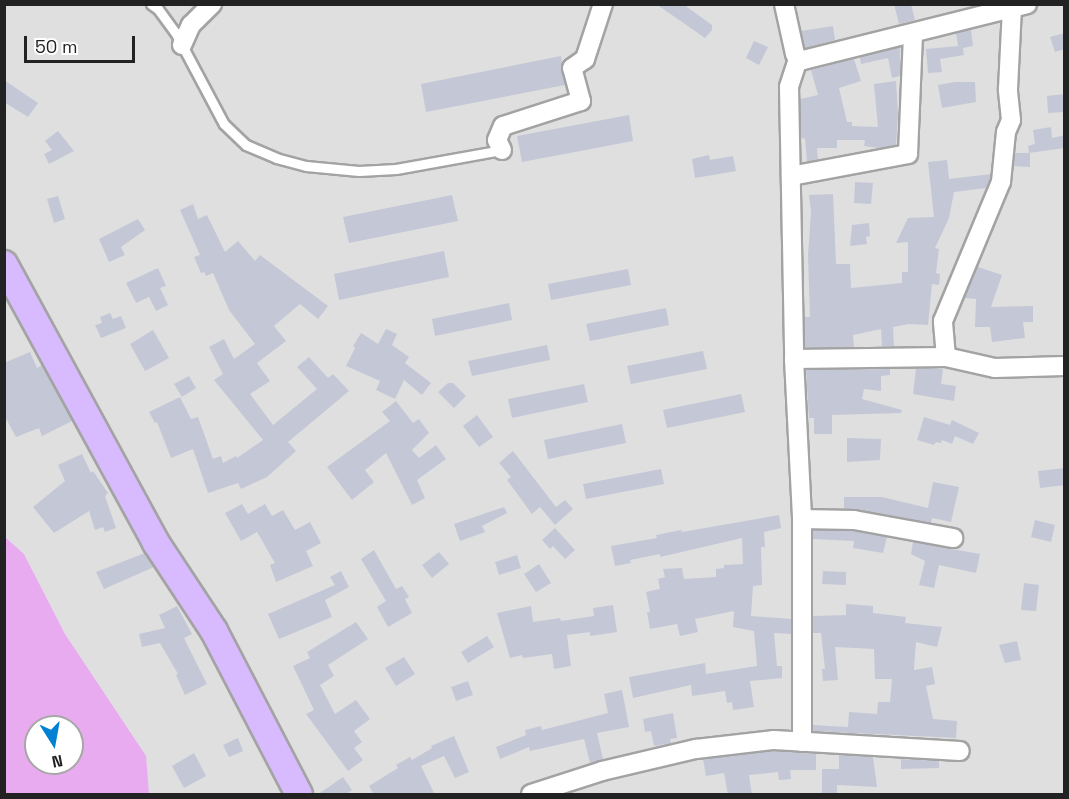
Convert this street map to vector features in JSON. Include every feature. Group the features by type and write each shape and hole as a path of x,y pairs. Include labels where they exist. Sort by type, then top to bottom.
{"street":[{"path":"182,45 191,25 212,4"},
{"path":"502,150 497,140 502,126 581,101 572,68 585,58 603,4"},
{"path":"784,4 798,59 789,87 794,359 802,519 802,742"},
{"path":"798,59 803,60 1019,6 1008,89 1011,120 1006,132 1001,182 943,321 946,357"},
{"path":"791,176 908,154 913,33"},
{"path":"4,264 156,543 214,631 299,795"},
{"path":"794,359 946,357 995,368 1065,366"},
{"path":"802,519 854,520 953,538"},
{"path":"531,795 602,771 696,750 774,740 960,751"}],"lane":[{"path":"151,4 158,9 182,45 224,124 246,145 276,158 306,166 359,171 396,169 502,150"}],"shaded area":[{"path":"4,5 1064,5 1064,794 149,794 145,756 65,634 24,554 5,536"},
{"path":"4,536 24,554 65,634 146,756 149,794 5,794"}],"building":[{"path":"656,4 683,4 712,25 712,30 705,38"},
{"path":"894,4 911,4 915,20 899,24"},
{"path":"833,26 835,40 805,48 801,31"},
{"path":"971,30 973,46 963,48 964,55 940,59 942,72 928,73 926,49 958,46 956,33"},
{"path":"1065,33 1065,49 1055,52 1050,37"},
{"path":"754,41 768,47 759,65 746,58"},
{"path":"900,47 900,76 892,78 888,58 861,64 860,57"},
{"path":"561,56 565,85 426,112 421,84"},
{"path":"854,59 861,81 839,88 847,122 852,122 852,126 878,127 874,84 896,81 898,115 896,145 879,148 864,146 865,140 837,140 837,148 817,148 818,159 807,162 805,138 802,139 801,136 800,99 818,95 811,70"},
{"path":"4,80 38,103 28,117 4,102"},
{"path":"975,82 976,102 942,108 938,85"},
{"path":"1065,94 1065,112 1048,113 1047,96"},
{"path":"629,115 633,141 522,162 517,136"},
{"path":"1051,127 1052,138 1065,135 1065,148 1029,153 1028,146 1035,144 1033,130"},
{"path":"58,131 74,151 49,164 44,154 52,150 45,141"},
{"path":"1015,153 1030,153 1030,167 1014,166"},
{"path":"709,155 710,160 733,156 736,171 695,178 692,159"},
{"path":"947,160 949,179 991,174 986,188 954,192 949,218 935,248 939,249 936,273 940,274 939,285 932,284 928,325 909,324 893,327 894,346 882,346 881,329 853,335 854,347 805,348 804,317 810,317 808,255 811,212 809,195 833,194 836,264 850,264 851,288 902,283 902,272 908,272 908,242 896,243 908,218 934,217 928,162"},
{"path":"855,182 873,183 871,204 854,203"},
{"path":"452,195 458,221 349,243 343,217"},
{"path":"58,196 65,219 54,223 47,199"},
{"path":"193,204 198,219 207,215 225,252 238,241 255,261 260,255 328,306 318,319 300,304 274,326 286,341 257,363 270,381 250,394 273,425 317,389 297,367 309,357 328,378 333,374 349,391 288,442 296,451 267,477 241,489 238,483 208,493 193,449 171,458 157,422 155,423 149,412 180,397 191,419 198,417 213,459 221,456 223,463 236,456 237,458 263,440 214,380 223,374 209,347 224,339 234,359 255,344 229,310 213,273 206,276 204,272 201,273 194,257 200,255 180,210"},
{"path":"138,219 145,230 121,247 125,255 109,262 99,239"},
{"path":"869,223 870,236 866,237 867,244 850,246 852,225"},
{"path":"444,251 449,277 339,300 334,274"},
{"path":"978,267 1002,275 991,307 1033,306 1033,322 1023,322 1025,338 992,342 990,327 975,327 976,299 965,298"},
{"path":"158,268 166,286 160,288 168,305 156,311 149,297 136,303 126,283"},
{"path":"628,269 631,285 551,300 548,284"},
{"path":"509,303 512,320 435,336 432,319"},
{"path":"666,308 669,325 590,341 586,324"},
{"path":"110,313 113,319 121,316 126,328 101,338 95,325 102,323 100,317"},
{"path":"386,329 397,334 392,345 409,357 405,363 431,383 422,395 404,380 395,399 376,390 380,381 346,366 355,348 353,346 361,333 378,344"},
{"path":"153,330 169,358 145,371 130,344"},
{"path":"547,345 550,360 472,376 468,361"},
{"path":"703,351 707,369 631,384 627,366"},
{"path":"30,352 37,368 42,365 72,421 42,436 39,428 16,437 4,415 4,363"},
{"path":"890,369 890,375 881,376 881,391 864,389 862,399 902,410 901,413 832,415 832,434 814,434 814,418 809,418 806,370"},
{"path":"916,369 943,369 941,384 956,386 954,401 913,394"},
{"path":"189,376 196,388 182,397 174,384"},
{"path":"448,383 453,383 466,396 454,408 438,392"},
{"path":"584,384 588,402 512,418 508,399"},
{"path":"741,394 745,412 667,428 663,410"},
{"path":"396,401 413,423 419,419 429,433 412,450 419,458 436,445 446,459 417,480 425,498 412,505 386,453 365,470 374,482 352,500 327,467 390,421 382,412"},
{"path":"477,415 493,437 479,447 463,426"},
{"path":"924,417 950,425 952,420 979,433 973,444 955,436 952,444 942,440 941,443 936,442 934,445 917,440"},
{"path":"622,424 626,443 548,459 544,440"},
{"path":"847,438 881,439 880,460 847,462"},
{"path":"513,451 556,507 565,500 573,509 555,525 540,507 532,514 507,480 511,477 499,463"},
{"path":"82,454 91,473 93,471 108,493 105,496 116,528 105,532 103,527 95,530 89,511 54,533 33,507 65,481 58,465"},
{"path":"1065,468 1065,485 1040,488 1038,471"},
{"path":"661,469 664,484 586,499 583,484"},
{"path":"933,482 959,487 951,522 932,518 931,523 844,509 844,497 882,497 928,508"},
{"path":"242,504 248,514 265,504 272,516 283,510 295,530 310,522 321,543 306,551 313,566 276,582 270,565 275,563 257,532 241,541 225,513"},
{"path":"504,507 507,513 482,526 485,532 460,541 454,524"},
{"path":"779,515 781,528 764,532 765,547 761,547 762,585 753,586 751,616 791,619 791,634 774,633 777,666 782,666 782,678 750,681 754,707 733,710 732,702 727,703 725,691 692,696 691,685 633,698 629,677 705,663 706,674 757,666 754,631 733,627 734,611 695,619 698,632 680,636 677,624 650,629 647,612 650,612 646,592 660,589 658,579 665,577 663,569 682,568 684,579 716,577 716,569 724,568 724,565 743,564 742,538 660,557 660,554 630,560 631,563 615,566 611,546 657,538 656,535 681,530 682,532"},
{"path":"1035,520 1055,525 1051,542 1031,537"},
{"path":"555,528 575,550 565,559 553,546 550,549 542,540"},
{"path":"813,530 853,531 887,537 883,553 853,548 854,541 813,539"},
{"path":"913,542 980,554 976,573 939,565 934,588 919,585 925,561 911,554"},
{"path":"374,550 396,589 402,586 409,597 405,599 412,613 388,627 377,607 386,601 361,559"},
{"path":"439,552 449,564 432,578 422,565"},
{"path":"145,553 154,567 104,589 96,572"},
{"path":"517,555 521,568 499,575 495,562"},
{"path":"539,564 551,583 536,592 524,574"},
{"path":"341,571 349,587 325,600 332,617 279,639 268,614 335,585 330,577"},
{"path":"823,571 846,572 846,585 822,584"},
{"path":"1024,583 1039,585 1036,611 1021,610"},
{"path":"846,604 873,606 873,613 906,617 905,623 942,627 937,647 916,642 914,670 932,667 935,684 926,686 933,719 957,721 956,738 813,731 813,725 848,727 849,712 877,714 878,702 890,702 892,679 875,679 874,649 835,647 838,680 823,681 822,669 825,669 821,633 813,633 813,616 846,615"},
{"path":"613,605 617,632 590,636 590,632 567,635 571,666 554,669 552,654 523,658 522,655 510,658 497,613 531,606 533,622 560,618 561,621 594,616 593,608"},
{"path":"177,606 192,634 184,638 207,684 185,695 176,675 178,674 160,643 142,647 139,634 165,628 159,615"},
{"path":"356,622 368,639 328,665 334,676 320,685 335,714 356,700 370,719 354,731 362,742 354,748 363,760 348,771 306,714 314,710 293,666 310,658 307,652"},
{"path":"487,636 494,647 468,663 461,652"},
{"path":"1017,641 1021,660 1005,663 999,645"},
{"path":"404,657 415,674 396,686 385,668"},
{"path":"468,681 473,695 456,701 451,687"},
{"path":"622,690 629,727 597,733 603,759 590,763 584,739 530,751 529,747 500,759 496,747 526,735 525,730 541,726 542,730 608,713 604,694"},
{"path":"673,713 677,738 670,739 671,743 654,746 651,731 645,732 643,719"},
{"path":"454,736 469,772 455,778 444,756 421,766 435,795 374,795 369,786 398,768 396,765 410,757 412,760 432,748 431,746"},
{"path":"238,738 243,751 229,757 223,745"},
{"path":"774,751 816,754 816,770 790,770 791,779 779,780 778,772 749,775 752,795 728,795 724,773 706,776 703,759"},
{"path":"194,753 206,776 184,788 172,766"},
{"path":"839,755 873,757 877,787 837,785 837,795 822,795 822,769 839,769"},
{"path":"901,759 939,761 939,768 901,769"},
{"path":"343,777 352,790 345,795 317,795"}]}
